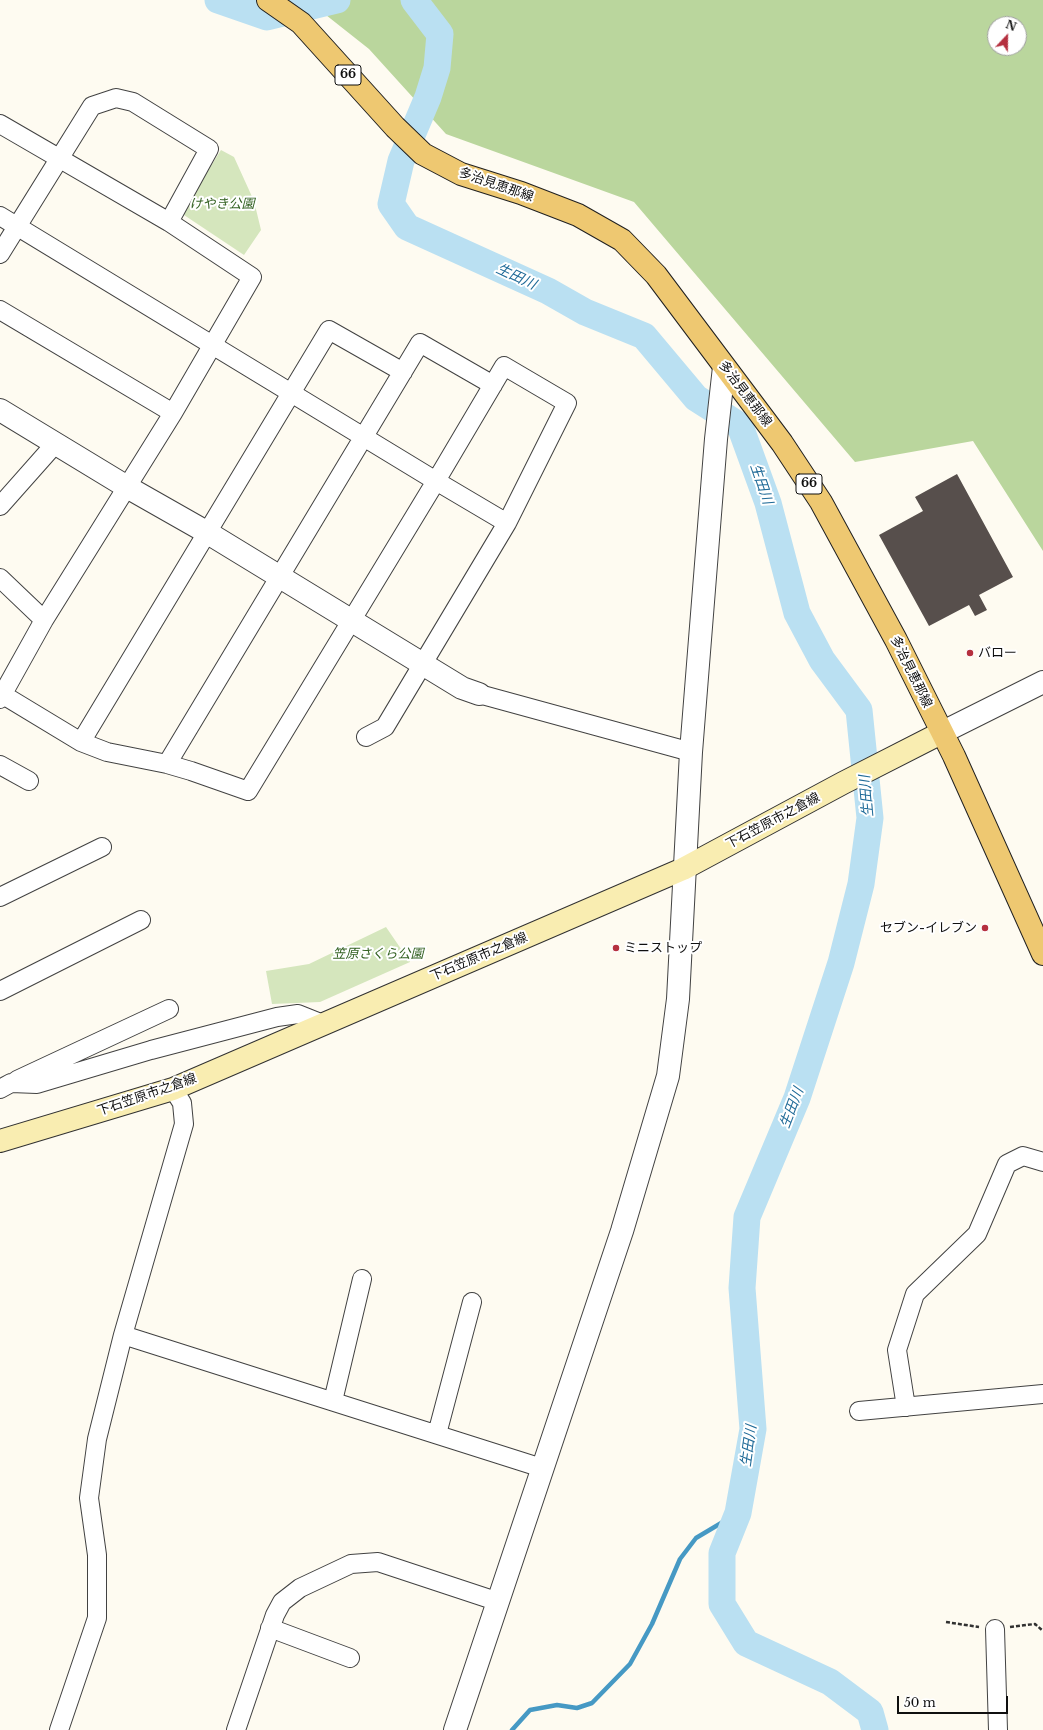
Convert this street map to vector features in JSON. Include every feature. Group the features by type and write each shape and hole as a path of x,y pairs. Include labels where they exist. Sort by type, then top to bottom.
{"main road":[{"name":"多治見恵那線","path":"268,0 301,23 395,127 423,154 461,174 521,192 578,215 622,240 656,275 782,442 821,502 896,640 941,733 954,756 1043,954"},
{"name":"下石笠原市之倉線","path":"0,1141 173,1088 683,869 843,783 941,733"}],"street":[{"path":"0,254 58,158 92,106 116,98 133,102 209,149 169,222"},
{"path":"0,124 169,222 252,277 173,413 44,620 1,696 81,742 108,752 166,764 191,771 248,791 504,366 567,403 507,523 385,727 366,737"},
{"path":"0,216 507,523"},
{"path":"0,310 173,413"},
{"path":"81,742 329,330 403,372"},
{"path":"166,764 420,343 493,385"},
{"path":"455,1730 622,1231 668,1076 678,999 683,869 691,752 716,439 724,367"},
{"path":"0,410 127,487 280,576 350,621 462,688 479,694 691,752"},
{"path":"0,506 55,444"},
{"path":"0,578 44,620"},
{"path":"941,733 1043,682"},
{"path":"0,765 29,781"},
{"path":"0,898 102,847"},
{"path":"0,991 141,920"},
{"path":"6,1086 169,1009"},
{"path":"6,1086 36,1084 151,1050 277,1017 298,1014 323,1024"},
{"path":"59,1730 97,1618 97,1555 89,1498 97,1439 123,1335 184,1124 182,1103 173,1088"},
{"path":"906,1407 897,1350 915,1294 977,1234 1007,1164 1023,1156 1043,1162"},
{"path":"333,1401 362,1279"},
{"path":"437,1434 472,1302"},
{"path":"123,1335 542,1468"},
{"path":"858,1411 1043,1394"},
{"path":"236,1730 270,1628 282,1602 300,1588 351,1564 378,1562 499,1602"},
{"path":"270,1628 350,1658"},
{"path":"995,1629 998,1730"}],"green space":[{"path":"307,0 1043,0 1043,551 973,441 855,462 634,202 446,134 369,49"},
{"name":"けやき公園","path":"221,150 234,157 254,201 261,230 244,255 181,213"},
{"name":"笠原さくら公園","path":"386,927 410,962 320,1002 272,1004 266,971 309,964"}],"building":[{"path":"957,474 1013,577 979,595 987,610 975,616 969,605 929,626 879,535 923,511 915,497"}],"waterway":[{"name":"生田川","path":"218,0 267,17 337,0"},
{"name":"生田川","path":"414,0 440,34 437,68 428,97 401,161 391,204 407,227 548,291 585,312 644,336 696,398 740,426 768,503 797,613 822,660 859,710 870,818 861,884 841,963 797,1098 747,1217 742,1288 753,1429 738,1513 722,1553 722,1604 746,1643 830,1682 870,1712 875,1730"},
{"path":"512,1730 530,1710 557,1705 577,1708 592,1703 630,1664 652,1624 680,1559 696,1538 738,1513"}],"place":[{"name":"バロー","path":"970,653"},
{"name":"セブン-イレブン","path":"985,928"},
{"name":"ミニストップ","path":"616,948"}]}
